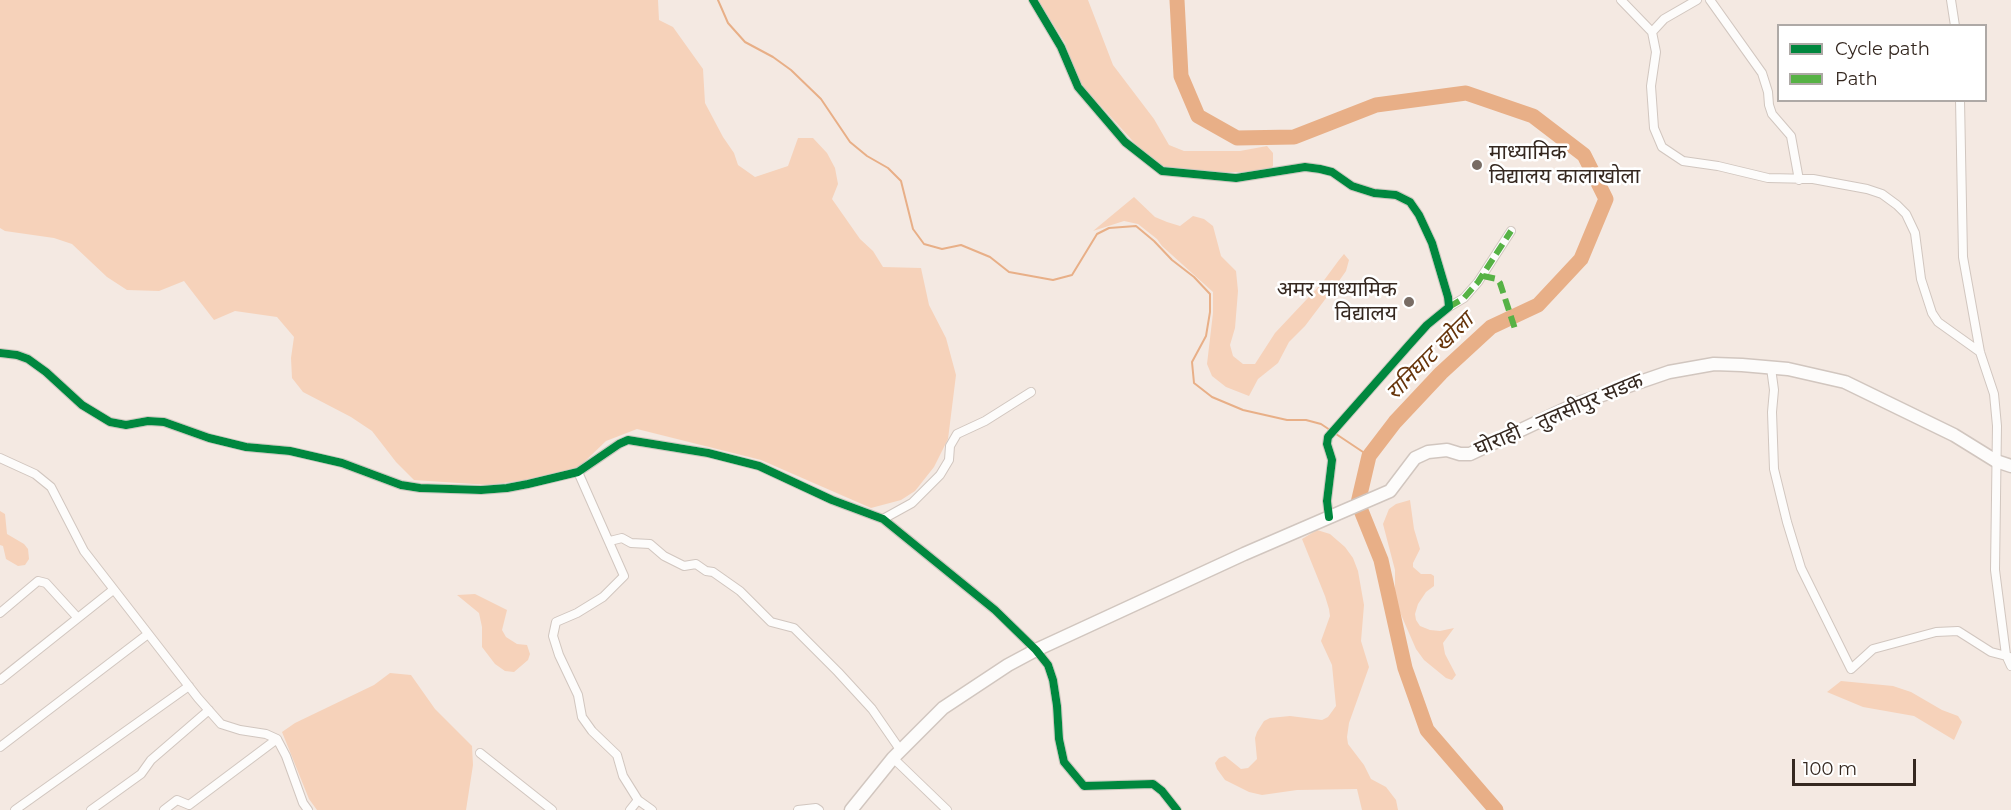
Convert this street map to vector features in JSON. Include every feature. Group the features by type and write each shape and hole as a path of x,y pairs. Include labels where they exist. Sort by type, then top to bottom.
{"main road":[{"name":"घोराही - तुलसीपुर सडक","path":"1329,517 1390,491 1415,458 1428,452 1447,450 1470,454 1576,404 1669,372 1714,364 1788,369 1845,382 1954,435 1996,461 2011,466"},
{"path":"851,810 897,755 943,708 1008,665 1036,650 1329,517"}],"street":[{"path":"1033,0 1061,47 1078,87 1125,142 1162,171 1173,174 1236,178 1305,167 1320,168 1332,172 1352,186 1374,193 1396,195 1410,202 1432,243 1449,307"},
{"path":"1621,0 1652,32 1656,52 1651,86 1654,128 1662,147 1683,161 1718,166 1768,178 1813,179 1882,194 1906,214 1915,233 1921,279 1932,313 1938,322 1980,352"},
{"path":"1652,32 1665,19 1696,0"},
{"path":"1710,0 1762,73 1772,114 1791,136 1799,180"},
{"path":"1951,0 1954,24"},
{"path":"1960,102 1962,257 1980,352 1994,394 1997,426 1995,570 2011,666"},
{"path":"1329,517 1327,501 1332,460 1327,444 1328,437 1428,325 1449,307 1464,298 1483,276 1511,231"},
{"path":"0,353 28,359 82,405 110,422 126,424 148,421 164,422 209,438 246,447 290,451 342,463 401,485 440,489 507,488 578,472 618,444 628,440 666,448 708,453 759,466 832,500 883,519 995,610 1036,650 1048,665 1053,680 1058,706 1059,739 1064,762 1084,786 1153,784 1162,791 1177,810"},
{"path":"1771,368 1774,390 1773,459 1784,511 1801,568 1851,669 1873,648 1936,632 1958,631 1990,652 2009,656"},
{"path":"883,519 912,503 940,475 949,460 950,446 957,434 985,421 1031,392"},
{"path":"0,458 35,474 51,487 84,551 147,634 221,724 266,734 277,739 286,756 303,803 309,810"},
{"path":"578,472 624,576 603,597 577,613 556,622 553,636 559,655 579,695 582,717 592,731 617,755 623,776 638,800 652,810"},
{"path":"610,541 622,538 631,543 650,544 664,556 684,566 696,564 706,571 713,572 740,591 771,622 794,628 872,709 897,755 947,810"},
{"path":"0,613 38,581 46,582 77,617"},
{"path":"0,680 113,590"},
{"path":"0,747 147,634"},
{"path":"15,810 189,686"},
{"path":"91,810 141,774 151,760 208,710"},
{"path":"164,810 177,801 189,805 277,739"},
{"path":"480,753 552,810"},
{"path":"630,810 638,800"},
{"path":"798,810 816,808 819,810"}],"shaded area":[{"path":"0,0 658,0 659,20 673,27 703,69 705,103 734,153 738,165 755,177 788,166 798,138 813,138 827,153 835,168 838,184 832,199 883,267 921,268 929,305 946,338 956,375 948,439 934,467 915,491 901,500 871,508 761,460 637,429 606,441 579,467 546,477 489,485 414,480 396,462 372,431 351,417 303,392 292,378 291,358 294,337 277,317 235,311 214,320 184,281 159,291 127,290 107,277 72,244 54,238 5,231 0,228"},
{"path":"1038,0 1088,0 1113,65 1154,119 1169,145 1184,151 1240,151 1267,146 1273,153 1273,166 1269,170 1241,172 1187,172 1163,167 1150,160 1080,83 1065,43"},
{"path":"1134,197 1155,217 1167,222 1180,226 1193,216 1204,219 1213,226 1221,256 1236,271 1238,291 1235,328 1230,345 1233,356 1243,364 1255,364 1275,333 1322,283 1344,254 1349,260 1346,271 1339,281 1305,326 1289,342 1278,363 1258,379 1249,396 1226,387 1212,376 1207,364 1213,292 1138,224 1124,221 1093,231"},
{"path":"1410,500 1414,529 1420,549 1413,567 1421,574 1434,576 1434,586 1426,592 1418,604 1416,620 1420,626 1430,630 1440,631 1454,628 1443,643 1445,654 1456,675 1452,680 1446,678 1424,660 1416,649 1395,601 1395,570 1383,524 1389,509 1396,504"},
{"path":"0,511 5,514 7,534 28,549 29,559 25,565 18,566 6,559 3,546 0,545"},
{"path":"1317,530 1330,534 1345,547 1353,558 1358,571 1364,605 1361,641 1369,667 1349,723 1348,744 1364,765 1371,779 1386,787 1396,800 1398,810 1362,810 1357,789 1297,790 1262,795 1249,792 1225,780 1215,763 1219,758 1225,756 1241,769 1248,768 1257,759 1255,738 1264,721 1270,718 1290,716 1322,720 1328,717 1336,706 1332,665 1321,641 1330,616 1329,609 1302,539"},
{"path":"475,594 507,610 502,630 506,637 517,644 527,645 530,654 528,660 514,672 505,671 495,664 482,647 479,613 457,595"},
{"path":"390,673 411,675 435,709 472,746 473,765 466,810 317,810 309,799 282,732 295,723 374,685"},
{"path":"1841,681 1893,686 1911,692 1942,710 1958,716 1962,722 1954,740 1914,716 1863,707 1827,692"}],"waterway":[{"path":"718,0 728,23 745,42 791,70 821,99 850,142 867,156 888,168 901,181 913,229 924,244 942,249 961,245 990,257 1009,272 1053,280 1072,275 1097,234 1109,228 1136,226 1210,294 1206,336 1192,362 1194,383 1212,397 1243,410 1287,420 1306,420 1321,424 1369,456"},
{"name":"रानिघाट खोला","path":"1177,0 1181,76 1198,116 1237,138 1294,137 1376,105 1466,93 1533,116 1584,155 1606,199 1581,259 1538,305 1491,327 1441,373 1395,422 1369,456 1358,503 1381,560 1405,668 1427,730 1496,810"}],"marked path":[{"path":"1449,307 1464,298 1478,282 1511,231"},
{"path":"1483,276 1497,279 1500,283 1515,329"}],"cycle path":[{"path":"1033,0 1061,47 1078,87 1125,142 1162,171 1236,178 1305,167 1320,169 1332,172 1352,186 1374,193 1396,195 1410,202 1419,215 1432,243 1449,307 1427,325 1328,437 1327,444 1332,460 1327,501 1329,517"},
{"path":"0,353 28,359 82,405 110,422 126,425 148,421 164,422 209,438 246,447 290,451 342,463 401,485 420,488 481,490 528,484 578,472 628,440 708,453 759,466 832,500 883,519 995,610 1036,650 1048,665 1053,680 1059,739 1064,762 1084,786 1153,784 1162,791 1177,810"}],"place":[{"name":"माध्यामिक विद्यालय कालाखोला","path":"1477,165"},
{"name":"अमर माध्यामिक विद्यालय","path":"1409,302"}]}
